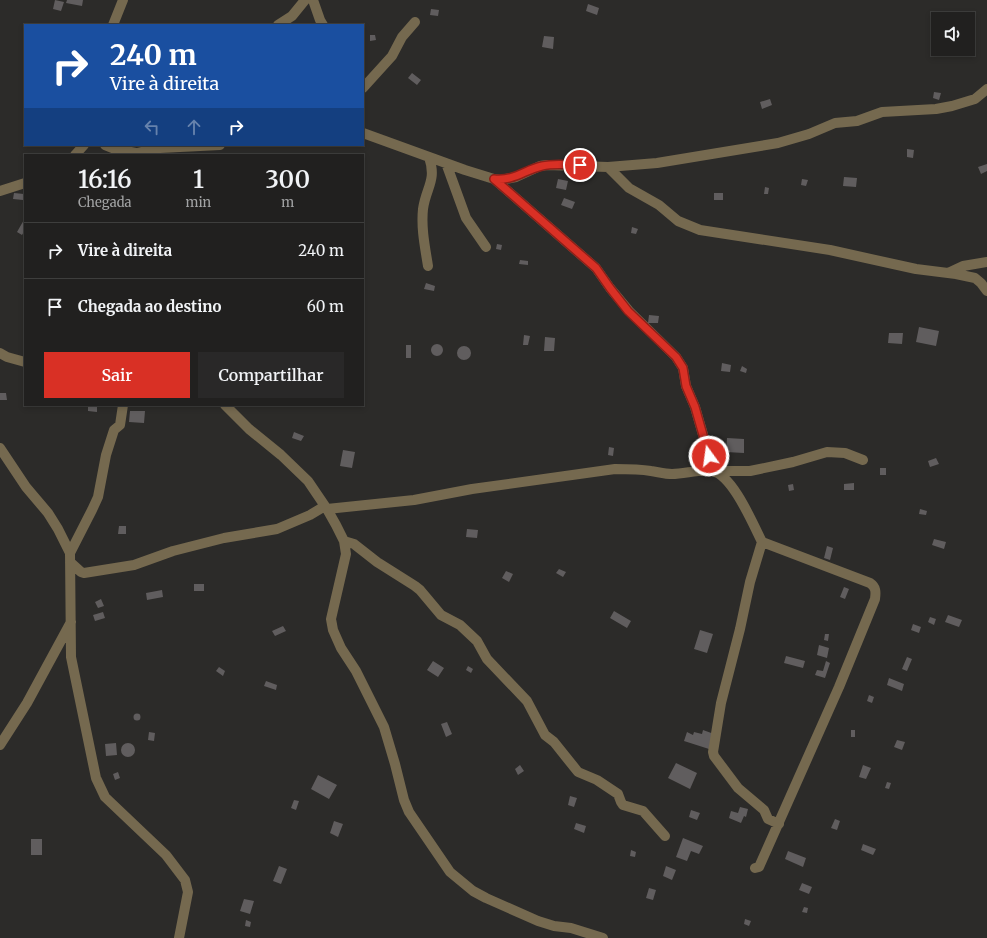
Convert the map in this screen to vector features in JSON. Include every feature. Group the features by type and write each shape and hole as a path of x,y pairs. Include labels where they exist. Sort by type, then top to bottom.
{"street":[{"path":"113,24 123,0"},
{"path":"280,24 292,16 305,0"},
{"path":"312,0 322,24"},
{"path":"364,87 392,56 402,37 415,22"},
{"path":"975,99 987,89"},
{"path":"364,133 482,176 501,180 516,177 540,166 547,165 608,167 657,163 743,150 778,143 809,134 835,123 857,121 882,112 936,109 975,99 987,98"},
{"path":"76,154 83,146"},
{"path":"108,146 132,154 181,146"},
{"path":"428,266 423,232 423,218 424,207 431,184 433,170 429,157"},
{"path":"446,163 466,218 486,247"},
{"path":"608,167 629,188 659,205 678,221 700,230 830,250 916,269 975,278 987,291"},
{"path":"494,179 596,268 628,311 676,357 683,368 686,386 695,407 714,471 736,492 746,508 762,542 750,582 740,629 722,696 713,752 716,760 738,788 764,810 770,820 779,824"},
{"path":"0,191 24,184"},
{"path":"948,273 964,266 987,262"},
{"path":"0,353 7,357 24,362"},
{"path":"123,406 120,425 114,430 106,456 98,497 70,558 71,657 96,778 105,797 166,855 185,880 188,892 179,938"},
{"path":"226,406 249,429 281,455 308,481 326,507 344,541 346,558 331,619 332,624 341,648 366,690 384,727 404,800 409,812 450,872 473,891 486,898 554,926 571,928 603,938"},
{"path":"0,448 26,487 48,513 58,529 70,558 81,572 84,573 134,564 173,551 212,541 277,529 326,507 414,500 472,489 615,469 634,469 673,474 702,471 750,471 827,452 845,453 863,460"},
{"path":"702,471 708,465 710,459"},
{"path":"344,541 354,544 373,559 415,586 441,615 460,625 477,641 487,659 527,701 545,735 554,742 578,772 597,780 618,794 620,802 623,805 643,811 665,836"},
{"path":"755,868 759,867 779,824 839,687 876,593 873,585 870,583 762,542"},
{"path":"0,745 27,703 71,621"}],"building":[{"path":"55,0 64,2 61,11 53,9"},
{"path":"67,0 83,0 82,6 66,3"},
{"path":"588,4 599,8 597,15 586,11"},
{"path":"431,9 439,10 438,16 430,15"},
{"path":"370,35 375,35 376,40 370,41"},
{"path":"544,36 554,37 553,49 542,47"},
{"path":"412,73 421,80 417,85 408,78"},
{"path":"934,92 941,93 939,100 933,98"},
{"path":"770,99 772,105 762,109 760,102"},
{"path":"907,149 914,150 913,158 907,157"},
{"path":"987,164 987,171 981,174 978,167"},
{"path":"844,177 857,178 856,187 843,186"},
{"path":"558,179 568,181 566,190 556,188"},
{"path":"802,179 808,180 806,186 801,185"},
{"path":"765,187 769,188 768,194 764,194"},
{"path":"14,193 24,194 23,200 13,199"},
{"path":"714,193 723,193 723,200 714,200"},
{"path":"564,198 575,202 572,209 561,205"},
{"path":"24,220 24,232 22,235 17,232"},
{"path":"632,227 638,229 636,234 631,233"},
{"path":"497,244 502,245 501,250 496,249"},
{"path":"520,260 528,261 528,265 519,264"},
{"path":"426,283 435,286 434,291 424,289"},
{"path":"649,315 659,316 658,323 648,323"},
{"path":"919,327 939,331 936,346 916,342"},
{"path":"889,333 903,333 902,344 888,343"},
{"path":"524,335 530,336 528,345 523,345"},
{"path":"545,337 555,338 554,351 544,351"},
{"path":"435,344 439,344 443,350 439,356 435,356 431,352 431,348"},
{"path":"406,345 411,345 411,358 406,358"},
{"path":"461,346 467,346 471,350 471,356 467,360 461,360 457,356 457,350"},
{"path":"722,363 731,365 730,372 721,371"},
{"path":"742,366 747,369 746,373 740,371"},
{"path":"0,393 6,393 7,400 0,400"},
{"path":"88,406 97,407 97,412 88,411"},
{"path":"130,411 145,411 144,423 129,422"},
{"path":"294,432 304,436 301,441 292,438"},
{"path":"727,438 744,439 744,453 726,452"},
{"path":"609,447 614,448 613,456 608,455"},
{"path":"343,450 355,452 352,468 340,466"},
{"path":"936,458 939,464 930,467 928,461"},
{"path":"880,468 886,468 886,475 880,475"},
{"path":"854,483 854,490 844,490 844,484"},
{"path":"793,484 794,490 789,491 788,485"},
{"path":"920,509 927,511 926,515 919,514"},
{"path":"119,526 126,526 126,534 118,534"},
{"path":"467,529 478,530 477,538 466,537"},
{"path":"934,539 946,542 944,549 932,545"},
{"path":"827,546 833,548 830,560 824,558"},
{"path":"559,569 566,572 563,577 556,573"},
{"path":"506,571 513,574 509,582 502,578"},
{"path":"194,584 204,584 204,591 194,591"},
{"path":"844,587 849,589 845,599 840,597"},
{"path":"162,590 163,597 147,600 146,593"},
{"path":"101,599 104,606 98,608 95,602"},
{"path":"614,611 631,621 627,628 610,618"},
{"path":"103,612 105,618 95,621 93,615"},
{"path":"948,615 962,620 959,627 945,622"},
{"path":"930,617 936,619 934,625 928,622"},
{"path":"913,624 921,627 919,633 911,630"},
{"path":"283,626 286,631 275,636 272,631"},
{"path":"700,630 713,634 707,653 694,649"},
{"path":"825,634 829,634 828,641 824,640"},
{"path":"819,645 829,648 827,658 817,655"},
{"path":"786,656 805,661 803,668 784,663"},
{"path":"907,657 912,659 907,671 902,669"},
{"path":"433,661 444,668 438,677 427,670"},
{"path":"826,661 830,663 825,678 815,675 817,670 823,671"},
{"path":"468,666 473,669 471,673 466,670"},
{"path":"219,667 225,671 223,676 216,671"},
{"path":"889,678 904,684 902,691 887,685"},
{"path":"266,681 277,685 276,690 264,686"},
{"path":"869,695 874,697 872,703 867,701"},
{"path":"137,714 140,717 137,720 134,717"},
{"path":"447,722 452,734 446,737 441,724"},
{"path":"703,730 714,734 709,749 684,741 687,732 693,735 694,732 702,734"},
{"path":"851,730 855,730 855,737 851,737"},
{"path":"149,732 155,733 154,741 148,740"},
{"path":"897,740 905,742 902,750 894,747"},
{"path":"116,743 117,755 106,756 105,744"},
{"path":"128,743 133,745 135,750 133,755 128,757 123,755 121,750 123,745"},
{"path":"676,763 697,773 690,789 668,778"},
{"path":"520,765 524,771 518,775 515,769"},
{"path":"863,765 871,768 866,779 859,777"},
{"path":"118,772 120,778 115,780 113,774"},
{"path":"318,775 337,785 329,799 311,789"},
{"path":"887,782 891,783 889,789 885,788"},
{"path":"570,796 577,798 574,807 568,805"},
{"path":"294,800 299,801 296,810 291,808"},
{"path":"740,807 748,809 746,817 744,816 741,823 729,818 731,811 738,813"},
{"path":"691,810 700,813 697,820 689,817"},
{"path":"835,819 840,821 837,830 831,828"},
{"path":"334,821 343,824 338,837 330,833"},
{"path":"576,823 586,826 584,833 574,829"},
{"path":"683,838 703,846 699,854 691,851 687,861 676,857"},
{"path":"31,839 42,839 42,855 31,855"},
{"path":"863,844 876,849 873,855 861,850"},
{"path":"631,850 636,852 635,857 630,856"},
{"path":"788,851 806,858 803,867 785,859"},
{"path":"279,866 287,869 281,884 273,881"},
{"path":"666,866 676,870 672,880 663,876"},
{"path":"802,883 812,887 809,894 799,890"},
{"path":"649,888 656,890 653,900 646,898"},
{"path":"244,899 254,901 250,914 240,911"},
{"path":"804,907 808,908 807,913 802,912"},
{"path":"745,919 751,921 749,926 744,924"},
{"path":"246,920 251,922 250,927 245,926"}],"route":[{"path":"580,165 540,166 516,177 501,180 494,179 596,268 628,311 676,357 683,368 686,386 695,407 709,456"}]}
